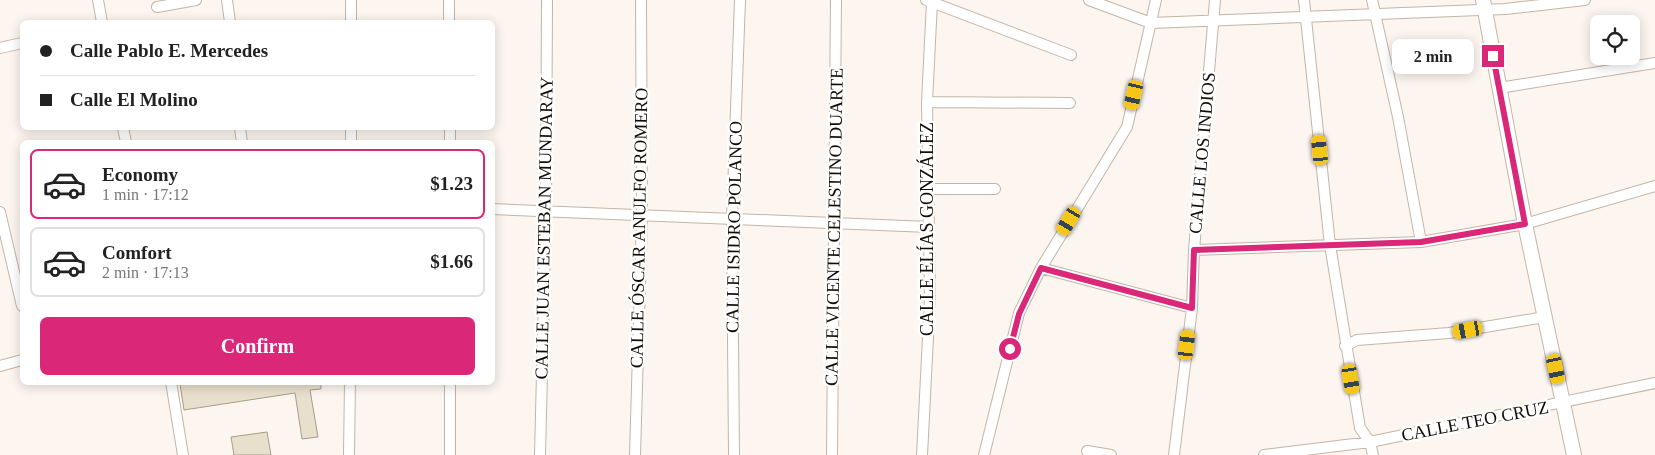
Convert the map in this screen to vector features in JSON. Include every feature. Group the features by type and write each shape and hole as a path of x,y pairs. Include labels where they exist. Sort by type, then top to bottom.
{"street":[{"path":"98,0 102,20"},
{"path":"157,7 196,0"},
{"path":"228,0 230,20"},
{"path":"351,0 351,20"},
{"path":"449,0 449,20"},
{"name":"CALLE JUAN ESTEBAN MUNDARAY","path":"540,455 546,212 547,0"},
{"name":"CALLE ÓSCAR ANULFO ROMERO","path":"635,455 642,216 641,0"},
{"name":"CALLE ISIDRO POLANCO","path":"734,455 732,219 740,0"},
{"name":"CALLE VICENTE CELESTINO DUARTE","path":"832,455 836,0"},
{"path":"1089,0 1151,23 1374,15 1484,4 1505,9 1585,0"},
{"path":"984,455 1019,314 1041,268 1127,127 1156,0"},
{"name":"CALLE LOS INDIOS","path":"1174,455 1192,308 1194,250 1215,0"},
{"path":"1304,0 1330,245 1360,428 1370,442 1373,455"},
{"path":"1372,0 1398,117 1421,242"},
{"path":"928,1 948,4 1070,55"},
{"name":"CALLE ELÍAS GONZÁLEZ","path":"922,455 930,298 927,102 928,1"},
{"path":"1484,4 1525,224 1574,455"},
{"path":"0,48 20,43"},
{"path":"1499,88 1655,63"},
{"path":"927,102 1070,103"},
{"path":"1194,250 1421,242 1525,224 1655,187"},
{"path":"928,189 995,189"},
{"path":"495,209 929,227"},
{"path":"0,215 20,298"},
{"path":"1041,268 1192,308"},
{"path":"1346,346 1357,340 1449,333 1545,318"},
{"path":"0,366 20,361"},
{"name":"CALLE TEO CRUZ","path":"1264,455 1370,442 1655,383"},
{"path":"171,385 183,455"},
{"path":"349,455 350,385"},
{"path":"450,385 450,455"},
{"path":"1088,451 1111,455"}],"building":[{"path":"180,385 321,385 321,389 310,390 318,437 302,439 295,393 184,410"},
{"path":"267,432 271,455 234,455 231,437"}],"route":[{"path":"1010,349 1019,314 1041,268 1192,308 1194,250 1421,242 1525,224 1493,56"}]}
